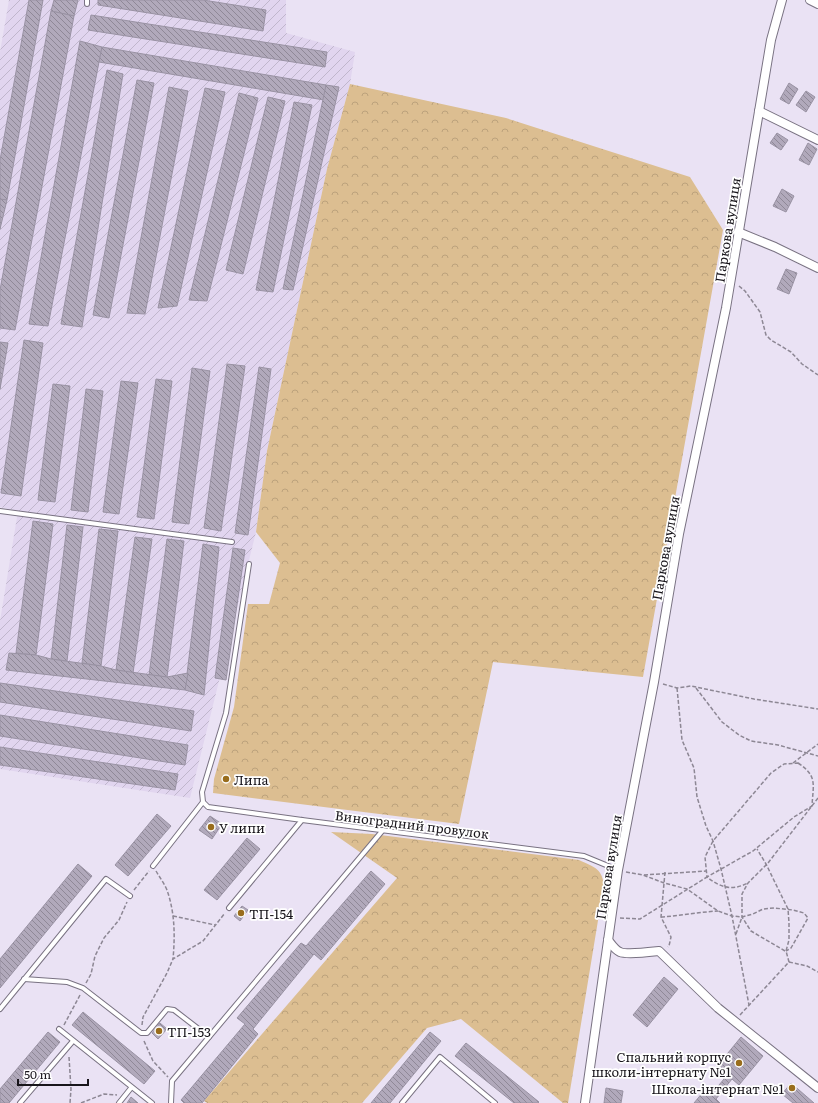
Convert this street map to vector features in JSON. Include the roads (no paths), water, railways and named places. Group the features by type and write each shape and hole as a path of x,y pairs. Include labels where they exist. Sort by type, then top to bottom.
{"street":[{"name":"Паркова вулиця","path":"585,1103 618,870 654,682 679,534 711,383 730,281 771,40 782,0"},
{"path":"810,0 818,4"},
{"path":"759,111 818,140"},
{"path":"738,232 775,247 818,268"},
{"path":"608,940 614,948 621,952 646,953 659,951 718,1008 818,1088"}],"lane":[{"path":"0,511 232,542"},
{"path":"153,866 203,802 202,792 226,713 249,564"},
{"name":"Виноградний провулок","path":"203,802 208,807 584,856 618,870"},
{"path":"229,908 302,820"},
{"path":"171,1103 172,1081 382,830"},
{"path":"0,1009 106,879 130,896"},
{"path":"24,979 67,982 83,988 141,1033 147,1033 166,1009 174,1010 209,1037"},
{"path":"59,1028 152,1103"},
{"path":"20,1103 73,1040"},
{"path":"402,1103 440,1057 495,1103"},
{"path":"119,1103 132,1088"}],"place":[{"name":"Липа","path":"226,779"},
{"name":"У липи","path":"211,827"},
{"name":"ТП-154","path":"241,913"},
{"name":"ТП-153","path":"159,1031"},
{"name":"Спальний корпус школи-інтернату №1","path":"739,1063"},
{"name":"Школа-інтернат №1","path":"792,1088"}]}
